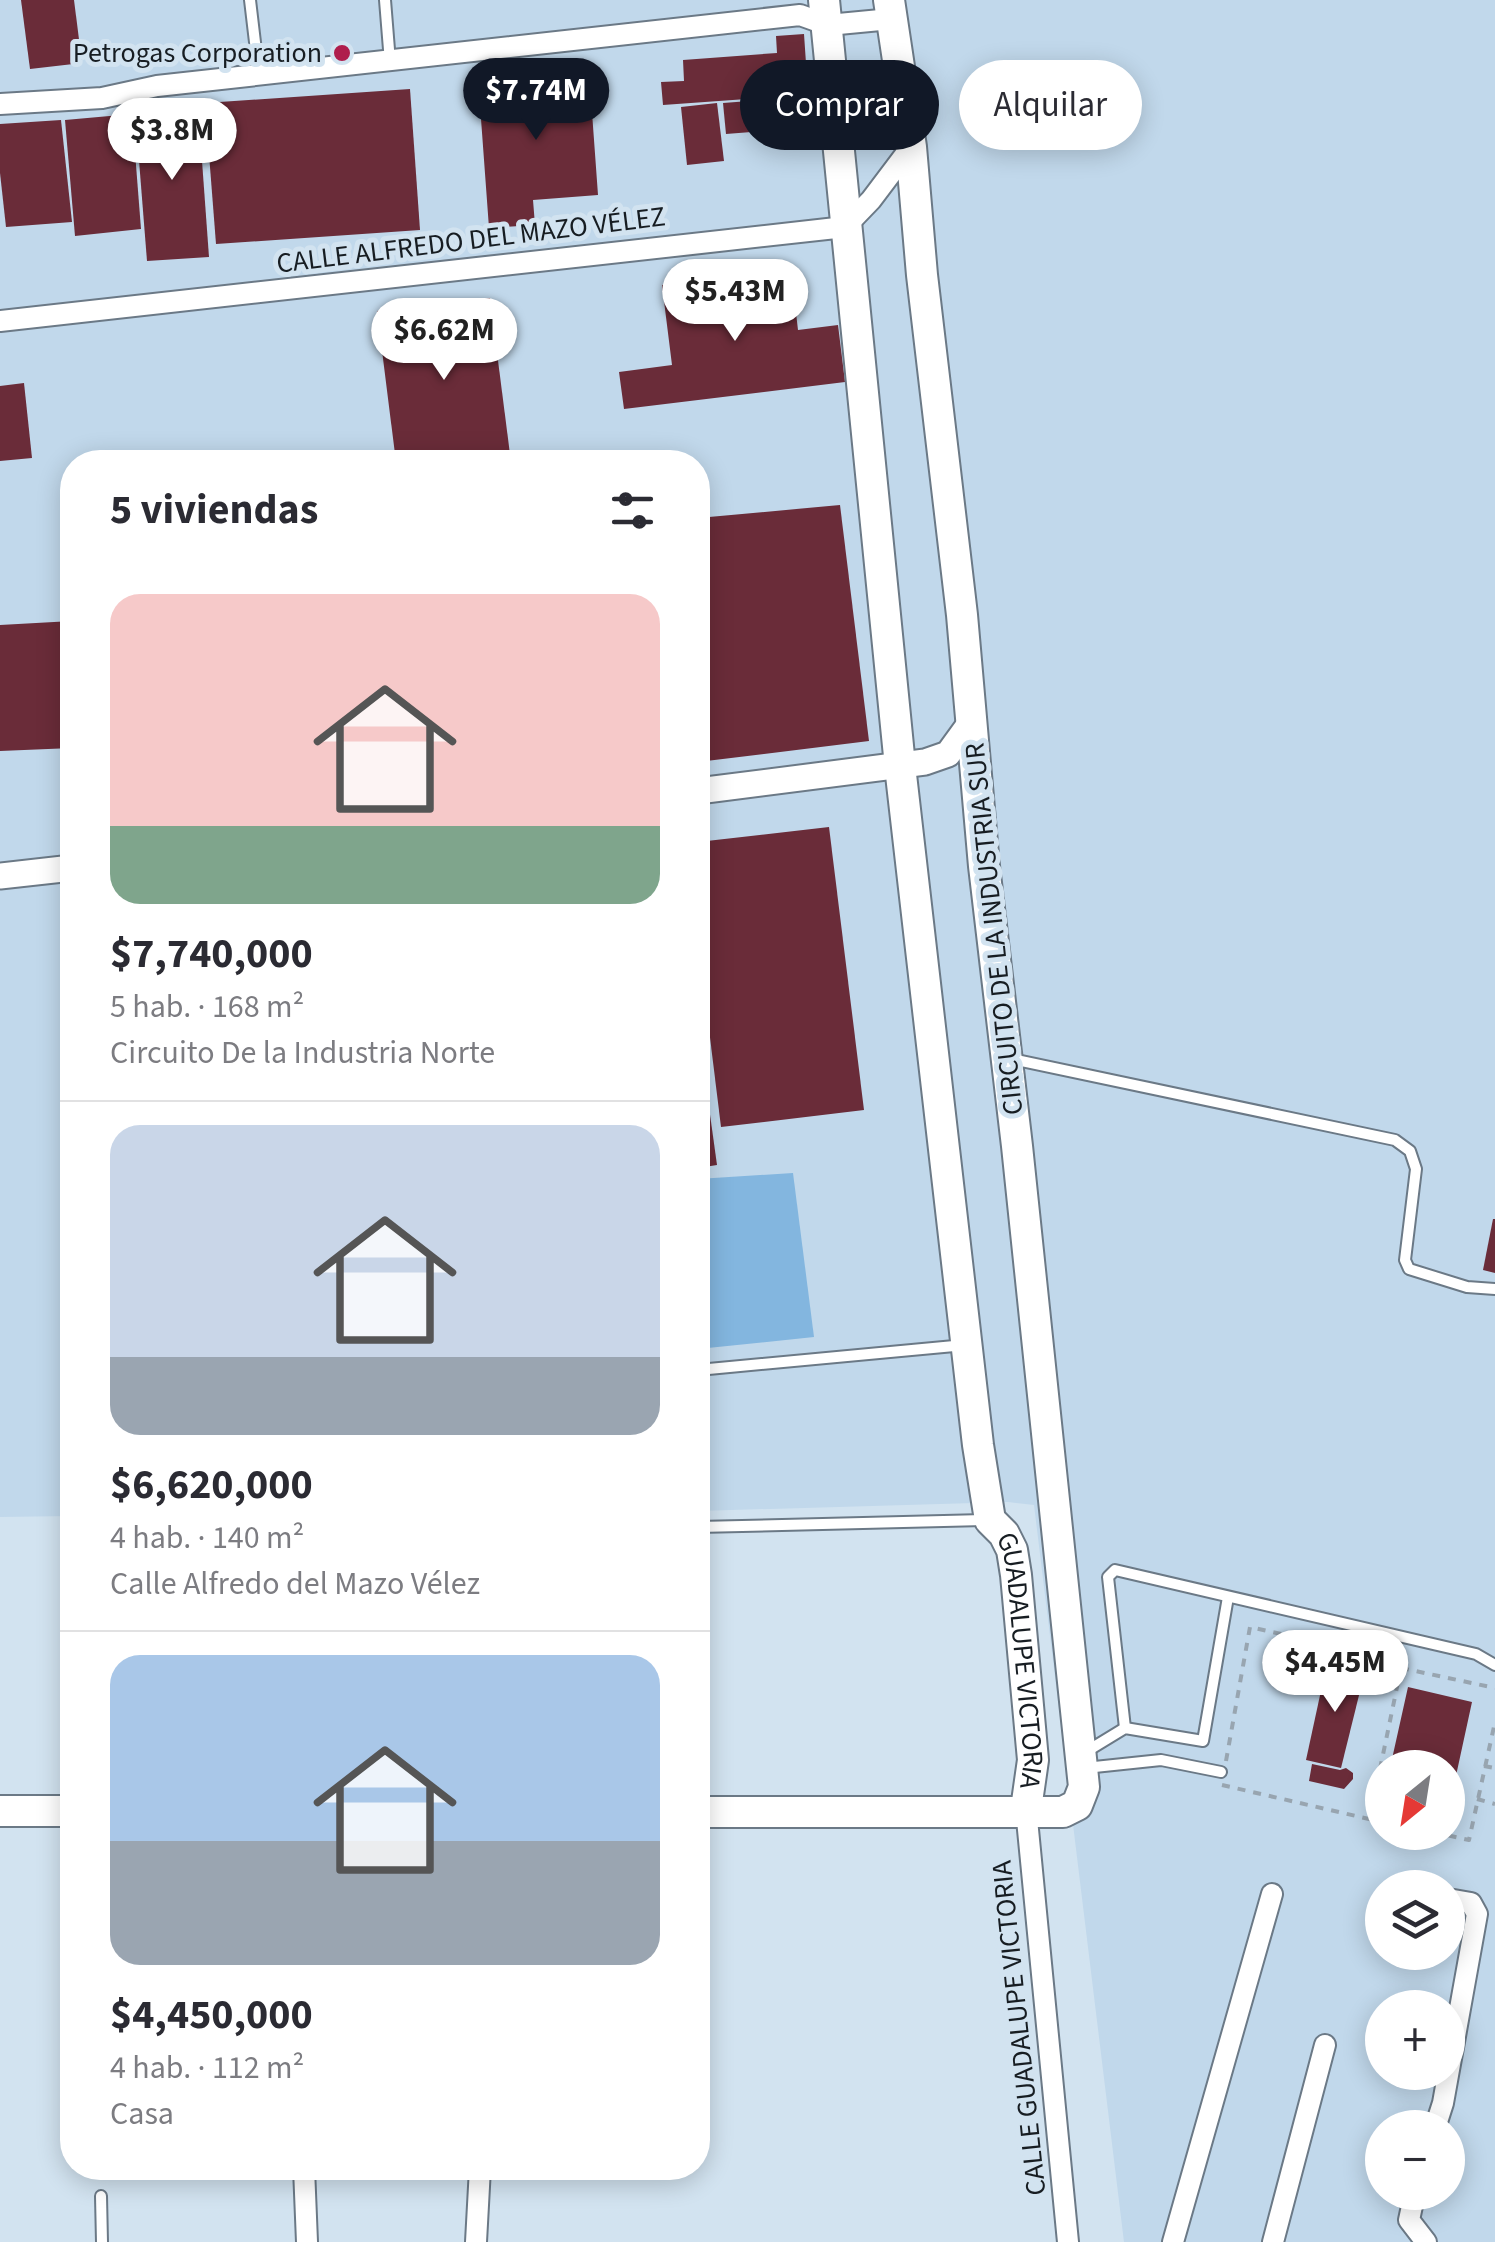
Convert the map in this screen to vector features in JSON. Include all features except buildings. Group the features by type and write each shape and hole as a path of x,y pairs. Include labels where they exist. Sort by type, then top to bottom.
{"main road":[{"name":"CIRCUITO DE LA INDUSTRIA SUR","path":"890,10 898,60"},
{"path":"826,12 844,228 900,766 990,1520"},
{"name":"CIRCUITO DE LA INDUSTRIA SUR","path":"911,150 984,866 1083,1761 1084,1787 1077,1805 1063,1812 1026,1809"},
{"name":"GUADALUPE VICTORIA","path":"990,1520 1004,1534 1012,1550 1016,1575 1033,1760 1026,1809"},
{"path":"710,1812 1026,1809"},
{"path":"0,1812 60,1811"}],"street":[{"path":"0,104 102,98 156,86 826,12 890,10"},
{"path":"844,228 871,200 908,150"},
{"name":"CALLE ALFREDO DEL MAZO VÉLEZ","path":"0,322 844,228"},
{"path":"710,790 900,766 948,754 972,722"},
{"path":"0,876 60,869"},
{"name":"CALLE GUADALUPE VICTORIA","path":"1026,1809 1068,2242"},
{"path":"1173,2242 1272,1894"},
{"path":"1440,2110 1477,1914 1471,1903 1465,1902"},
{"path":"1272,2242 1326,2044"},
{"path":"304,2180 307,2242"},
{"path":"476,2242 479,2180"},
{"path":"1411,2210 1409,2220 1426,2242"}],"lane":[{"path":"250,0 259,77"},
{"path":"384,0 390,62"},
{"path":"1006,1057 1395,1140 1410,1151 1416,1168 1405,1260 1409,1269 1467,1287 1495,1290"},
{"path":"710,1369 966,1344"},
{"path":"710,1527 990,1520"},
{"path":"1125,1728 1108,1577 1116,1570 1476,1654 1495,1664"},
{"path":"1083,1761 1125,1728 1204,1740 1228,1597"},
{"path":"1083,1761 1160,1760 1221,1772"},
{"path":"101,2196 102,2242"}],"path":[{"path":"1358,1670 1369,1662 1371,1654 1250,1626 1222,1786 1365,1818"},
{"path":"1239,1628 1250,1631"},
{"path":"1369,1662 1495,1688"},
{"path":"1384,1750 1401,1668"},
{"path":"1465,1839 1469,1840 1495,1722"},
{"path":"1484,1766 1495,1768"},
{"path":"1477,1800 1495,1804"}],"shaded area":[{"path":"0,0 1495,0 1495,2242 1124,2242 1034,1505 1008,1502 710,1511 710,450 60,450 60,1516 0,1517"},
{"path":"793,1173 814,1337 710,1348 710,1178"}],"place":[{"name":"Petrogas Corporation","path":"342,53"}]}
